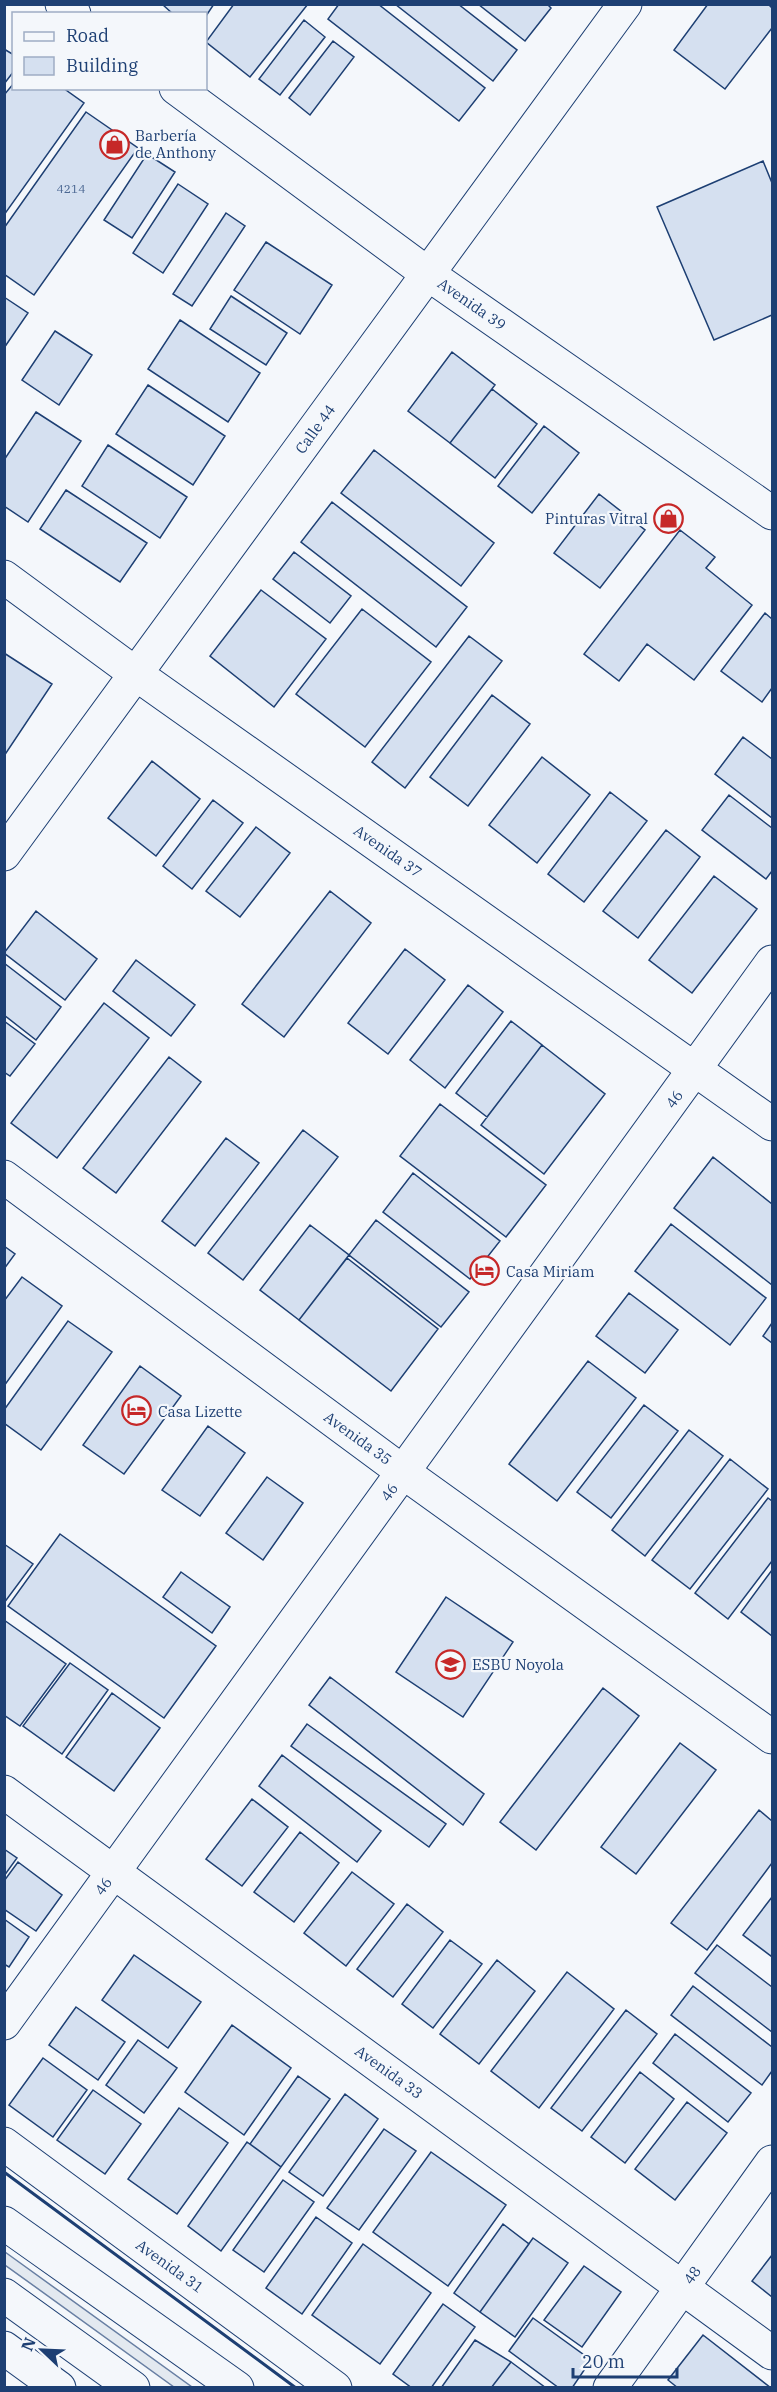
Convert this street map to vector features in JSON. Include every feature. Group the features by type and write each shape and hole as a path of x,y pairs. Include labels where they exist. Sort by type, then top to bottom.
{"street":[{"name":"Calle 44","path":"4,854 625,4"},
{"name":"Avenida 39","path":"179,90 428,274 772,513"},
{"name":"Avenida 37","path":"4,577 136,674 772,1124"},
{"name":"46","path":"4,2023 772,962"},
{"name":"Avenida 35","path":"4,1177 404,1472 772,1737"},
{"name":"Avenida 33","path":"4,1792 772,2353"},
{"name":"Avenida 31","path":"4,2144 335,2388"},
{"name":"48","path":"610,2388 772,2162"},
{"path":"4,2223 237,2388"},
{"path":"4,2295 133,2388"},
{"path":"4,2348 59,2388"}],"shaded area":[{"path":"5,2252 192,2387 174,2387 5,2265"}],"building":[{"path":"162,4 214,4 207,14 207,12 171,12"},
{"path":"234,4 308,4 250,77 207,41"},
{"path":"339,4 378,4 485,88 459,121 328,19"},
{"path":"395,4 458,4 517,50 493,81"},
{"path":"478,4 547,4 551,8 525,41"},
{"path":"708,4 768,4 772,8 772,28 725,89 674,50"},
{"path":"304,20 325,37 280,95 259,79"},
{"path":"333,41 354,57 310,115 289,98"},
{"path":"4,49 12,54 12,74 4,84"},
{"path":"12,85 12,90 66,90 84,103 4,215 4,95"},
{"path":"86,112 138,148 34,295 4,274 4,228"},
{"path":"147,154 175,172 132,238 104,220"},
{"path":"763,161 772,183 772,315 714,340 657,207"},
{"path":"178,184 208,204 163,273 133,253"},
{"path":"226,213 245,226 192,306 173,294"},
{"path":"266,242 332,285 300,334 234,290"},
{"path":"231,296 287,333 266,365 210,329"},
{"path":"4,297 28,313 4,348"},
{"path":"180,320 260,373 228,422 148,369"},
{"path":"55,331 92,355 59,405 22,380"},
{"path":"452,352 495,385 450,443 408,411"},
{"path":"148,385 225,436 193,485 116,434"},
{"path":"492,389 537,424 495,478 450,443"},
{"path":"36,412 81,441 28,522 4,506 4,460"},
{"path":"544,426 579,453 532,513 498,486"},
{"path":"108,445 187,497 160,538 82,486"},
{"path":"374,450 494,543 461,586 341,493"},
{"path":"66,490 147,543 120,582 40,529"},
{"path":"599,494 645,530 600,588 554,553"},
{"path":"332,502 467,607 436,647 301,542"},
{"path":"680,530 715,557 706,568 752,605 694,680 647,644 619,681 584,654"},
{"path":"294,552 351,596 330,623 273,579"},
{"path":"261,590 326,639 274,707 210,656"},
{"path":"362,609 431,662 365,747 296,694"},
{"path":"765,613 772,619 772,688 762,702 721,671"},
{"path":"469,636 502,661 405,788 372,762"},
{"path":"4,653 52,684 4,756"},
{"path":"492,695 530,724 468,806 430,777"},
{"path":"743,737 772,759 772,818 715,774"},
{"path":"542,757 590,795 537,863 489,825"},
{"path":"152,761 200,799 156,856 108,818"},
{"path":"610,792 647,821 584,902 548,874"},
{"path":"729,795 772,828 772,871 766,879 702,830"},
{"path":"213,800 243,823 192,889 163,866"},
{"path":"256,827 290,853 240,917 206,891"},
{"path":"666,830 700,857 638,938 603,911"},
{"path":"714,876 757,909 692,993 649,960"},
{"path":"330,891 371,923 284,1037 242,1004"},
{"path":"36,911 97,959 65,1000 4,953"},
{"path":"405,949 445,980 388,1054 348,1023"},
{"path":"136,960 195,1005 171,1036 113,991"},
{"path":"4,963 61,1007 36,1040 4,1015"},
{"path":"468,985 503,1012 445,1088 410,1060"},
{"path":"104,1003 149,1038 57,1158 11,1123"},
{"path":"4,1021 35,1044 10,1076 4,1072"},
{"path":"511,1021 542,1045 487,1117 456,1093"},
{"path":"542,1045 605,1094 544,1174 481,1125"},
{"path":"169,1057 201,1082 116,1193 83,1168"},
{"path":"440,1104 546,1185 506,1237 400,1156"},
{"path":"303,1130 338,1157 243,1280 208,1253"},
{"path":"226,1138 259,1163 195,1246 162,1221"},
{"path":"713,1157 772,1204 772,1285 674,1208"},
{"path":"413,1173 500,1241 470,1279 383,1212"},
{"path":"376,1220 469,1292 441,1327 349,1255"},
{"path":"671,1224 766,1298 730,1345 635,1271"},
{"path":"310,1225 349,1255 299,1320 260,1290"},
{"path":"4,1246 15,1254 4,1269"},
{"path":"347,1258 438,1329 391,1391 299,1320"},
{"path":"22,1277 62,1306 4,1386 4,1301"},
{"path":"629,1293 678,1330 645,1373 596,1336"},
{"path":"68,1321 112,1352 41,1450 4,1423 4,1410"},
{"path":"772,1323 772,1343 763,1336"},
{"path":"588,1361 636,1398 557,1501 509,1464"},
{"path":"140,1366 181,1396 124,1474 83,1445"},
{"path":"644,1405 678,1431 611,1518 577,1492"},
{"path":"208,1426 245,1453 200,1516 162,1490"},
{"path":"689,1430 723,1456 645,1556 612,1530"},
{"path":"730,1459 768,1489 690,1589 652,1560"},
{"path":"267,1477 303,1503 263,1560 226,1533"},
{"path":"768,1498 772,1501 772,1561 728,1619 695,1593"},
{"path":"60,1534 216,1646 164,1718 8,1606"},
{"path":"4,1544 33,1564 4,1603"},
{"path":"772,1570 772,1636 741,1612"},
{"path":"181,1572 230,1607 212,1633 163,1597"},
{"path":"446,1597 513,1642 463,1717 396,1672"},
{"path":"4,1620 66,1664 20,1726 4,1715"},
{"path":"70,1663 108,1690 62,1754 23,1726"},
{"path":"330,1677 484,1794 463,1825 309,1705"},
{"path":"603,1688 639,1716 536,1850 500,1822"},
{"path":"112,1693 160,1728 114,1791 66,1757"},
{"path":"307,1724 446,1824 429,1847 291,1746"},
{"path":"680,1743 716,1770 636,1874 601,1847"},
{"path":"282,1755 381,1831 357,1862 259,1786"},
{"path":"252,1799 288,1827 242,1886 206,1859"},
{"path":"759,1810 772,1821 772,1863 707,1950 671,1923"},
{"path":"300,1832 339,1863 294,1922 254,1892"},
{"path":"4,1849 17,1858 4,1876"},
{"path":"18,1862 62,1895 36,1931 4,1909 4,1881"},
{"path":"352,1872 394,1904 346,1966 304,1933"},
{"path":"772,1897 772,1954 771,1956 743,1935"},
{"path":"407,1904 443,1932 393,1997 357,1969"},
{"path":"4,1919 29,1937 9,1967 4,1964"},
{"path":"450,1940 482,1964 433,2028 402,2004"},
{"path":"717,1945 772,1987 772,2032 695,1973"},
{"path":"134,1955 201,2002 168,2048 102,2000"},
{"path":"497,1960 535,1991 479,2064 440,2034"},
{"path":"567,1972 614,2009 539,2108 491,2071"},
{"path":"693,1986 772,2047 772,2071 762,2085 671,2015"},
{"path":"76,2007 125,2042 98,2080 49,2045"},
{"path":"626,2010 657,2034 582,2131 551,2108"},
{"path":"232,2025 291,2068 244,2135 185,2092"},
{"path":"675,2034 751,2093 728,2122 653,2063"},
{"path":"138,2040 177,2068 144,2113 106,2085"},
{"path":"43,2058 87,2090 53,2137 9,2105"},
{"path":"640,2072 674,2099 625,2163 591,2137"},
{"path":"298,2076 330,2099 281,2167 250,2144"},
{"path":"93,2090 141,2124 105,2174 57,2140"},
{"path":"345,2094 378,2119 323,2196 289,2172"},
{"path":"687,2102 727,2133 675,2200 635,2169"},
{"path":"179,2108 228,2143 177,2214 128,2179"},
{"path":"384,2129 416,2151 359,2230 327,2208"},
{"path":"247,2142 281,2167 221,2251 188,2226"},
{"path":"431,2152 506,2205 448,2286 373,2232"},
{"path":"283,2180 314,2202 264,2272 233,2250"},
{"path":"316,2217 352,2243 302,2314 266,2288"},
{"path":"503,2224 529,2244 480,2312 454,2293"},
{"path":"533,2238 568,2263 515,2337 480,2312"},
{"path":"363,2244 431,2293 380,2364 312,2315"},
{"path":"772,2255 772,2297 752,2281"},
{"path":"584,2266 621,2292 582,2347 544,2320"},
{"path":"443,2304 475,2327 431,2388 412,2388 393,2374"},
{"path":"533,2318 591,2360 572,2388 559,2388 509,2351"},
{"path":"703,2335 771,2388 678,2388 668,2380"},
{"path":"475,2340 511,2362 491,2388 441,2388"},
{"path":"511,2362 546,2388 491,2388"}],"wall":[{"path":"4,2172 296,2388"}],"place":[{"name":"Barbería de Anthony","path":"114,144"},
{"name":"Pinturas Vitral","path":"669,518"},
{"name":"Casa Miriam","path":"485,1271"},
{"name":"Casa Lizette","path":"137,1411"},
{"name":"ESBU Noyola","path":"451,1664"}]}
